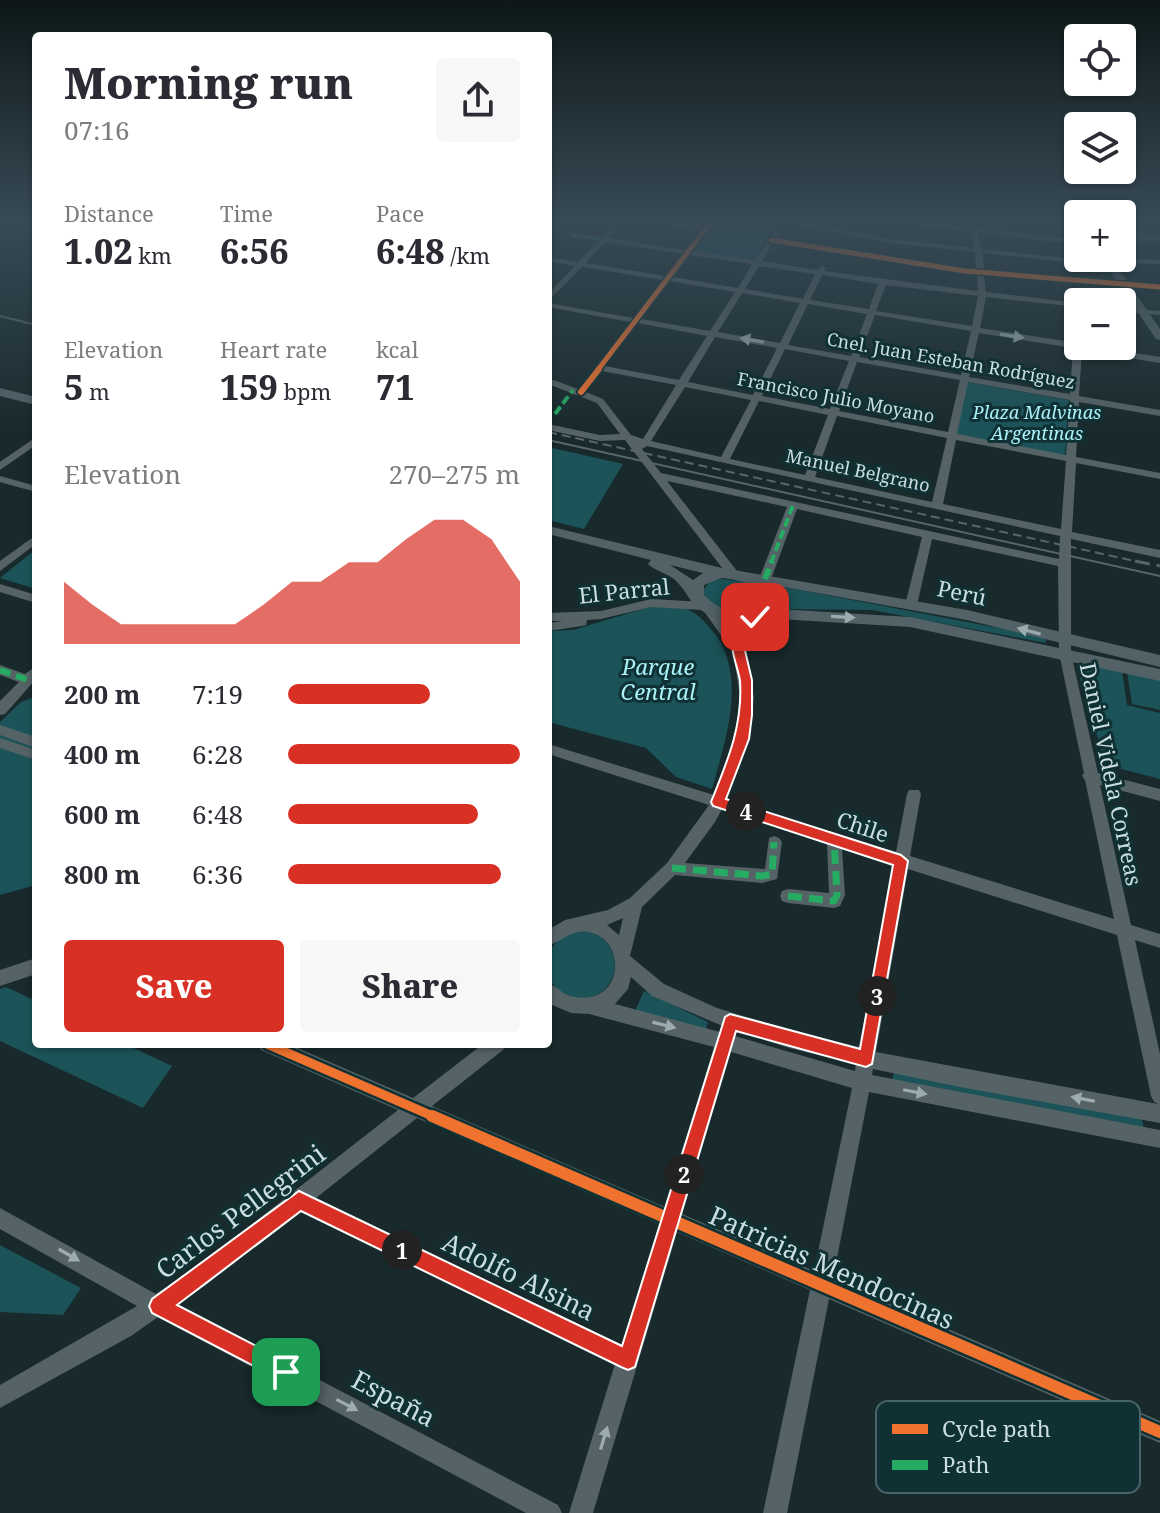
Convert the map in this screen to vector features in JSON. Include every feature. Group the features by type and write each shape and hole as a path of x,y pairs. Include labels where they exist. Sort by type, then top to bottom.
{"main road":[{"path":"1127,290 1160,337"},
{"path":"0,392 32,400"},
{"path":"552,531 728,574"},
{"path":"552,537 666,568 695,590 706,607"},
{"path":"695,590 703,578 728,574"},
{"name":"Perú","path":"728,574 911,605 1160,675"},
{"path":"758,578 774,595 775,603 760,615"},
{"name":"Perú","path":"706,607 731,615 910,622 1160,661"}],"street":[{"path":"581,392 662,290"},
{"path":"732,290 1064,344"},
{"path":"725,460 811,290"},
{"path":"809,478 880,290"},
{"path":"946,290 1064,303"},
{"path":"937,505 983,290"},
{"path":"728,574 644,460 640,446 740,291"},
{"name":"Cnel. Juan Esteban Rodríguez","path":"552,303 638,321 1160,413"},
{"path":"1136,311 1160,313"},
{"path":"1136,356 1160,360"},
{"name":"Daniel Videla Correas","path":"1077,360 1064,559 1064,646 1089,776 1160,1096"},
{"name":"Francisco Julio Moyano","path":"601,368 1160,476"},
{"path":"552,382 600,401 627,437"},
{"name":"Manuel Belgrano","path":"552,428 600,438 627,437 640,446 725,460 1160,554"},
{"path":"0,467 32,443"},
{"path":"655,475 928,534 1064,559"},
{"path":"0,479 32,488"},
{"path":"758,578 793,505"},
{"path":"911,605 928,534"},
{"path":"0,567 32,541"},
{"path":"0,588 32,598"},
{"name":"El Parral","path":"552,617 601,615 651,603 706,607"},
{"path":"706,607 739,652"},
{"path":"552,627 569,626 601,615"},
{"path":"552,935 612,916 636,903 672,868 698,836 718,802 745,726 747,697 739,652 740,632 760,615"},
{"path":"0,670 32,679"},
{"path":"0,710 32,680"},
{"path":"0,730 32,742"},
{"path":"0,743 32,754"},
{"name":"Chile","path":"552,754 718,802 1160,941"},
{"path":"1089,776 1160,795"},
{"path":"775,1513 862,1082 914,794"},
{"path":"788,896 834,901 837,895 834,840"},
{"path":"672,868 762,876 772,874 774,842"},
{"path":"589,1006 600,1003 619,988 636,903"},
{"path":"582,925 607,932 642,983 728,1032 862,1082 1160,1139"},
{"path":"0,978 32,967"},
{"path":"552,994 567,1004 1160,1114"},
{"path":"552,1011 567,1004"},
{"path":"581,1513 728,1032"},
{"name":"Patricias Mendocinas","path":"276,1048 1088,1401"},
{"name":"Carlos Pellegrini","path":"0,1397 159,1306 492,1048"},
{"name":"Adolfo Alsina","path":"299,1200 628,1359"},
{"name":"España","path":"0,1218 550,1513"},
{"name":"Patricias Mendocinas","path":"1140,1423 1160,1432"}],"green space":[{"name":"Plaza Malvinas Argentinas","path":"967,382 1069,400 1065,456 955,435"},
{"path":"552,448 623,464 584,529 552,521"},
{"path":"32,552 32,588 0,578"},
{"path":"721,579 747,582 766,593 769,605 731,610 713,605 706,599 703,590 710,582"},
{"path":"774,585 1045,637 1046,643 872,610 777,609 780,597"},
{"name":"Parque Central","path":"656,605 691,611 711,629 723,646 732,686 728,728 712,789 676,777 646,748 552,723 552,631 573,630"},
{"path":"1078,661 1122,671 1127,705 1160,713 1160,779 1106,765 1080,678"},
{"path":"1127,672 1160,680 1160,710 1132,704"},
{"path":"32,698 32,886 0,895 0,722 21,702"},
{"path":"581,931 600,937 609,946 614,958 614,972 609,984 594,996 581,999 568,996 552,982 552,948 568,934"},
{"path":"6,987 32,999 32,1048 134,1048 172,1066 143,1108 0,1041 0,989"},
{"path":"644,991 708,1022 706,1029 635,1011"},
{"path":"894,1071 1142,1119 1144,1129 892,1082"},
{"path":"0,1245 81,1288 63,1315 0,1312"}],"tram line":[{"path":"0,316 32,324"},
{"path":"552,441 1160,576"}],"railway":[{"path":"552,433 1144,563"},
{"path":"1135,561 1160,566"}],"marked path":[{"path":"555,414 573,390"},
{"path":"765,579 793,505"},
{"path":"0,670 28,680"},
{"path":"788,896 834,901 837,895 834,840"},
{"path":"672,868 762,876 772,874 774,842"}],"cycle path":[{"path":"581,392 659,290"},
{"path":"276,1048 1089,1401"},
{"path":"1140,1423 1160,1432"}],"route":[{"path":"286,1372 159,1306 299,1200 628,1359 730,1022 866,1059 901,861 718,802 742,739 746,715 746,680 737,642 746,623 755,617"}]}
